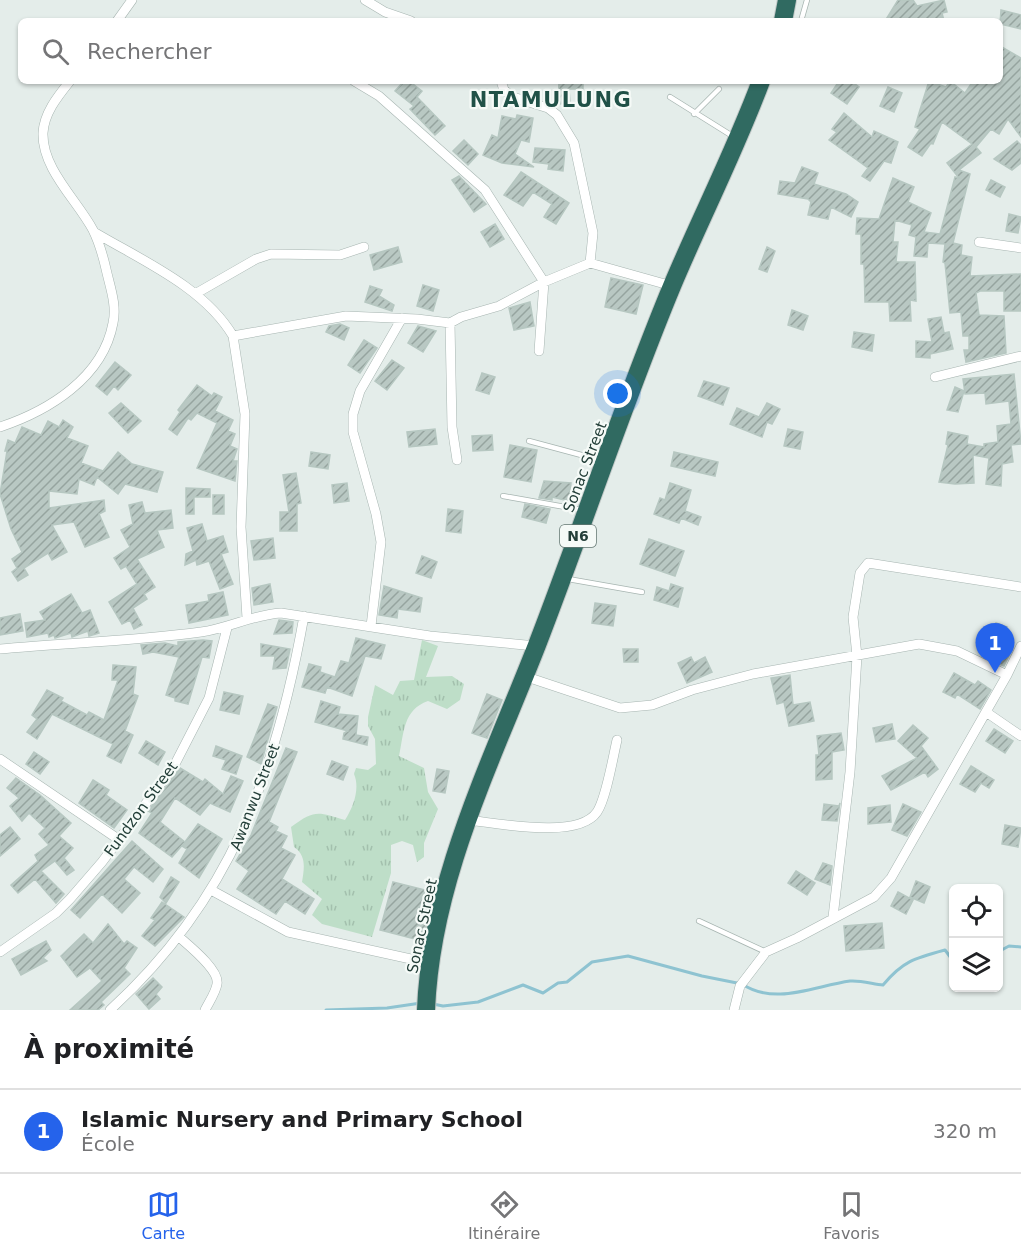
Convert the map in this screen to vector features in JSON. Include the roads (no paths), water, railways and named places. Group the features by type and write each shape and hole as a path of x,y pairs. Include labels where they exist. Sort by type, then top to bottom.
{"highway":[{"path":"784,18 787,0"},
{"name":"Sonac Street","path":"427,1005 429,963 444,897 474,798 536,646 672,286 739,140 760,84"}],"street":[{"path":"119,18 132,0"},
{"path":"365,0 385,12 402,18"},
{"path":"0,427 23,419 56,402 81,380 102,351 113,324 114,302 94,232 54,169 44,142 46,118 68,84"},
{"path":"359,84 379,96 485,190 544,282 538,351"},
{"path":"502,84 504,90 513,97 548,108 556,115 574,143 593,233 590,262"},
{"path":"94,232 195,294 227,326 233,336 245,414 241,527 247,618"},
{"path":"979,242 1021,248"},
{"path":"195,294 256,259 271,254 340,255 364,247"},
{"path":"233,336 346,316 450,323 461,317 499,306 544,282 590,262 672,286"},
{"path":"371,626 381,542 376,514 353,432 352,414 360,391 402,318"},
{"path":"450,323 452,427 457,460"},
{"path":"935,377 1021,356"},
{"path":"833,917 834,893 849,782 857,656 854,607 860,573 868,563 1021,587"},
{"path":"0,649 128,640 226,628 247,618 281,613 430,636 536,646"},
{"name":"Awanwu Street","path":"110,1010 154,967 178,936 211,890 241,838 267,772 289,696 304,616"},
{"name":"Fundzon Street","path":"0,952 56,913 118,839 164,779 186,744 208,698 226,628"},
{"path":"524,676 620,708 636,709 692,690 753,674 919,644 957,651 1007,675"},
{"path":"734,1010 740,986 766,952 797,939 833,917 874,897 891,878 1007,675 1021,646"},
{"path":"986,712 1021,736"},
{"path":"467,820 526,826 576,827 590,820 598,810 617,740"},
{"path":"0,759 118,839"},
{"path":"211,890 288,932 429,963"},
{"path":"178,936 205,961 217,978 217,985 205,1010"}],"lane":[{"path":"802,18 807,0"},
{"path":"694,114 719,89"},
{"path":"670,97 739,140"},
{"path":"529,441 606,462"},
{"path":"503,496 587,511"},
{"path":"562,578 642,592"},
{"path":"699,921 746,940 766,952"}],"waterway":[{"path":"1003,949 1009,946 1021,947"},
{"path":"433,1004 443,1006 478,1002 523,985 543,993 558,983 567,982 592,962 628,956 742,984 768,994 781,994 850,981 883,985 910,961 945,950 949,955"},
{"path":"326,1010 387,1008 421,1003"}],"place":[{"name":"Islamic Nursery and Primary School","path":"995,673"}],"district":[{"name":"NTAMULUNG","path":"551,100"}]}
